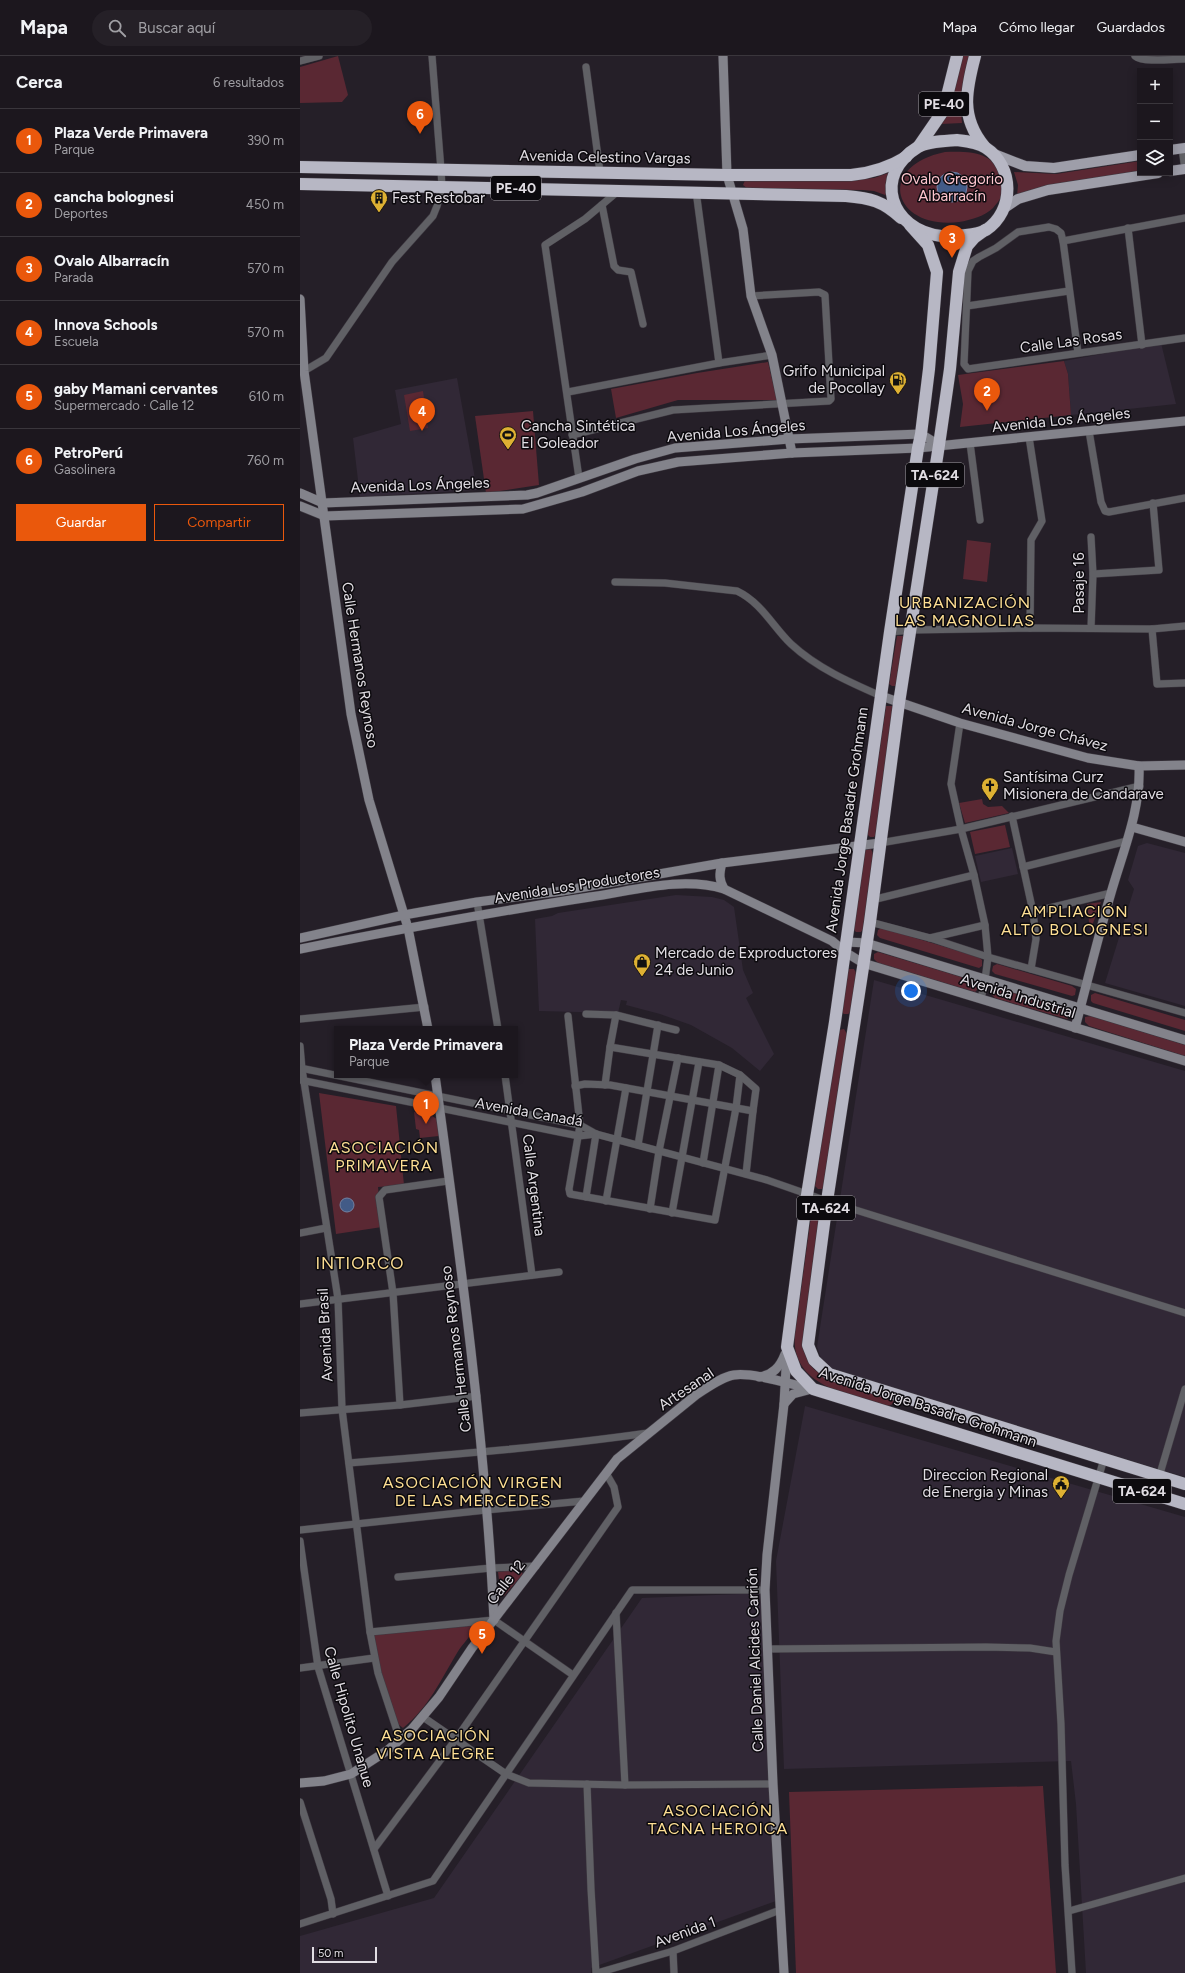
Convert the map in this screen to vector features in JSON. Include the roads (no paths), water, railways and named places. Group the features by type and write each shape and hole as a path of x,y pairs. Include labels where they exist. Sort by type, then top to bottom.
{"highway":[{"name":"PE-40","path":"919,146 941,114 957,56"},
{"name":"PE-40","path":"975,56 969,81 967,110 969,122 977,137 989,150"},
{"path":"956,140 989,150 1003,166 1008,178 1007,197 1003,209 993,223 985,230 966,235 940,236 906,222 892,199 892,181 894,173 906,157 919,146 956,140"},
{"name":"Avenida Celestino Vargas","path":"300,167 727,175 851,175 868,174 889,167 906,157"},
{"path":"640,173 641,190"},
{"name":"PE-40","path":"300,184 696,191 864,198 877,201 890,208 906,222"},
{"name":"Avenida Jorge Basadre Grohmann","path":"906,222 928,245 937,272 929,369 921,434 890,632 846,947 808,1195 787,1347 796,1371 813,1390 893,1413 1185,1504"},
{"name":"Avenida Jorge Basadre Grohmann","path":"985,230 974,238 967,246 959,272 950,369 899,703 870,922 826,1201 808,1340 811,1354 818,1366 829,1374 1185,1484"},
{"path":"929,369 950,369"},
{"path":"835,1022 853,1025"},
{"path":"893,1413 898,1395"}],"main road":[{"path":"1173,150 1184,148"},
{"path":"989,150 1025,166 1054,168 1137,155"},
{"path":"1173,171 1185,169"},
{"path":"1003,209 1018,199 1048,190 1139,176"}],"street":[{"path":"300,61 319,56"},
{"path":"304,371 326,358 392,262 433,216 442,187 432,56"},
{"path":"723,56 727,175 743,229 752,296 772,355 792,453"},
{"path":"1135,56 1138,59 1147,60 1185,59"},
{"path":"586,67 600,172"},
{"path":"1184,148 1185,169"},
{"path":"579,478 546,244 585,219 619,190"},
{"path":"696,191 719,363"},
{"path":"602,205 614,266 616,269 631,272 643,324"},
{"path":"1063,241 1185,218"},
{"path":"1068,291 967,306 968,271 973,262 1018,232 1049,227 1056,229 1060,233 1063,241 1068,291 1078,353"},
{"path":"1128,228 1142,345"},
{"path":"572,435 673,410 829,401 831,399 825,296 819,292 752,296"},
{"name":"Calle Hermanos Reynoso","path":"300,300 304,371 351,714 370,800 408,928 426,1007 428,1026"},
{"name":"Calle Las Rosas","path":"967,306 964,364 966,368 970,369 1185,338"},
{"path":"568,392 719,363 772,355"},
{"name":"Avenida Los Ángeles","path":"300,506 324,516 523,509 549,502 658,466 678,462 792,453 918,448 1089,431 1184,424"},
{"path":"1089,431 1101,502 1105,511 1109,512 1185,498"},
{"path":"921,434 939,446"},
{"name":"Avenida Los Ángeles","path":"300,493 323,503 527,495 642,457 675,448 788,439 921,434"},
{"path":"1028,437 1042,521 1031,540 1030,628"},
{"path":"970,443 980,520"},
{"path":"545,490 549,502"},
{"path":"1093,574 1159,570 1153,503"},
{"name":"Pasaje 16","path":"1091,537 1093,574 1091,628"},
{"path":"615,582 666,583 737,591 745,595 768,615 790,643 802,654 836,676 881,696"},
{"path":"890,632 911,630 1030,628 1152,629 1185,626"},
{"path":"1152,629 1157,684 1185,683"},
{"name":"Avenida Jorge Chávez","path":"881,696 960,723 1088,758 1139,766 1185,765"},
{"path":"960,723 951,784 960,829 974,875 985,925 988,957 981,999"},
{"path":"1075,1028 1111,893 1132,827 1140,786 1139,766"},
{"path":"880,843 960,829 1140,786"},
{"path":"1012,816 1033,912 1036,939 1031,969"},
{"path":"1132,827 1185,842"},
{"path":"1023,867 1127,841"},
{"name":"Avenida Los Productores","path":"300,938 404,915 478,902 562,891 722,863 880,843"},
{"path":"722,863 719,872 720,881 724,890"},
{"path":"872,900 974,875"},
{"name":"Avenida Los Productores","path":"300,949 480,914 675,885 709,885 724,890 846,947"},
{"path":"1033,912 1111,893"},
{"path":"478,902 498,1026"},
{"path":"870,922 930,938 988,957 1185,1013"},
{"path":"930,938 985,925"},
{"name":"Avenida Industrial","path":"846,947 866,943 1185,1040"},
{"name":"Avenida Industrial","path":"846,947 863,963 1185,1061"},
{"path":"300,1019 426,1007"},
{"path":"586,1014 616,1015 676,1030"},
{"path":"605,1085 616,1015"},
{"path":"568,1016 580,1125 569,1189 570,1194 573,1196 715,1220 736,1108 740,1075"},
{"path":"638,1145 658,1025"},
{"name":"Avenida Brasil","path":"300,1046 302,1080 338,1299 342,1409 370,1632 374,1658 400,1740"},
{"path":"610,1047 719,1065 740,1075 756,1089 746,1174"},
{"path":"650,1209 659,1151 678,1058"},
{"path":"672,1213 699,1062"},
{"path":"703,1163 714,1104 719,1065"},
{"name":"Avenida Canadá","path":"301,1068 334,1075"},
{"name":"Avenida Canadá","path":"350,1078 580,1125 596,1134"},
{"name":"Calle Hermanos Reynoso","path":"435,1078 441,1109 448,1181 464,1284 477,1396 494,1620"},
{"name":"Calle Argentina","path":"505,1078 513,1124 532,1275"},
{"name":"Avenida Canadá","path":"302,1080 513,1124 579,1136 596,1134"},
{"path":"575,1086 585,1084 605,1085 753,1111"},
{"path":"606,1201 626,1088"},
{"path":"586,1197 596,1134 767,1180 826,1201 1185,1313"},
{"path":"400,1405 393,1293 378,1202 380,1194 385,1190 448,1181"},
{"path":"300,1233 326,1228"},
{"path":"300,1304 558,1272"},
{"path":"758,1377 768,1375 781,1364 787,1347"},
{"name":"Calle Daniel Alcides Carrión","path":"784,1973 773,1784 765,1590 767,1555 784,1404 787,1347"},
{"name":"Artesanal","path":"648,1433 701,1392 724,1379 735,1375 758,1377 813,1390"},
{"path":"784,1404 788,1398 798,1391 813,1390"},
{"path":"1154,1494 1185,1390"},
{"path":"300,1413 400,1405 477,1396"},
{"path":"349,1463 482,1453 584,1442 648,1433"},
{"name":"Calle 12","path":"300,1782 324,1781 351,1774 400,1740 423,1717 606,1472 628,1448 648,1433"},
{"path":"1072,1973 1065,1858 1061,1724 1056,1652 1060,1611 1069,1575 1104,1459"},
{"path":"374,1849 456,1739 618,1507 614,1487 606,1472"},
{"path":"300,1530 486,1510 584,1502"},
{"name":"Calle Hipolito Unanue","path":"300,1541 318,1667 388,1896"},
{"path":"398,1577 491,1568 536,1566"},
{"path":"300,1924 433,1880 632,1590 765,1590"},
{"path":"616,1613 625,1785"},
{"path":"370,1632 494,1620 573,1675"},
{"path":"768,1649 986,1646 1030,1648 1056,1652"},
{"path":"300,1668 318,1667 374,1658"},
{"path":"423,1717 506,1774 529,1783 625,1785 773,1784"},
{"path":"587,1784 590,1889 596,1973"},
{"path":"300,1802 334,1914"},
{"path":"1069,1911 1185,1878"},
{"name":"Avenida 1","path":"596,1973 673,1951 780,1910"},
{"path":"673,1951 674,1973"}],"water":[{"path":"952,172 963,176 967,187 963,198 952,202 941,198 937,187 941,176"},
{"path":"344,1198 350,1198 354,1202 354,1208 350,1212 344,1212 340,1208 340,1202"}],"place":[{"name":"PetroPerú","path":"420,134"},
{"name":"Fest Restobar","path":"379,213"},
{"name":"Ovalo Albarracín","path":"952,258"},
{"name":"Grifo Municipal de Pocollay","path":"898,395"},
{"name":"cancha bolognesi","path":"987,411"},
{"name":"Innova Schools","path":"422,431"},
{"name":"Cancha Sintética El Goleador","path":"508,450"},
{"name":"Santísima Curz Misionera de Candarave","path":"990,801"},
{"name":"Mercado de Exproductores 24 de Junio","path":"642,977"},
{"name":"Plaza Verde Primavera","path":"426,1124"},
{"name":"Direccion Regional de Energia y Minas","path":"1061,1499"},
{"name":"gaby Mamani cervantes","path":"482,1654"}],"district":[{"name":"URBANIZACIÓN LAS MAGNOLIAS","path":"965,611"},
{"name":"AMPLIACIÓN ALTO BOLOGNESI","path":"1075,920"},
{"name":"ASOCIACIÓN PRIMAVERA","path":"384,1156"},
{"name":"INTIORCO","path":"360,1263"},
{"name":"ASOCIACIÓN VIRGEN DE LAS MERCEDES","path":"473,1491"},
{"name":"ASOCIACIÓN VISTA ALEGRE","path":"436,1744"},
{"name":"ASOCIACIÓN TACNA HEROICA","path":"718,1819"}],"park label":[{"name":"Ovalo Gregorio Albarracín","path":"952,188"}]}
